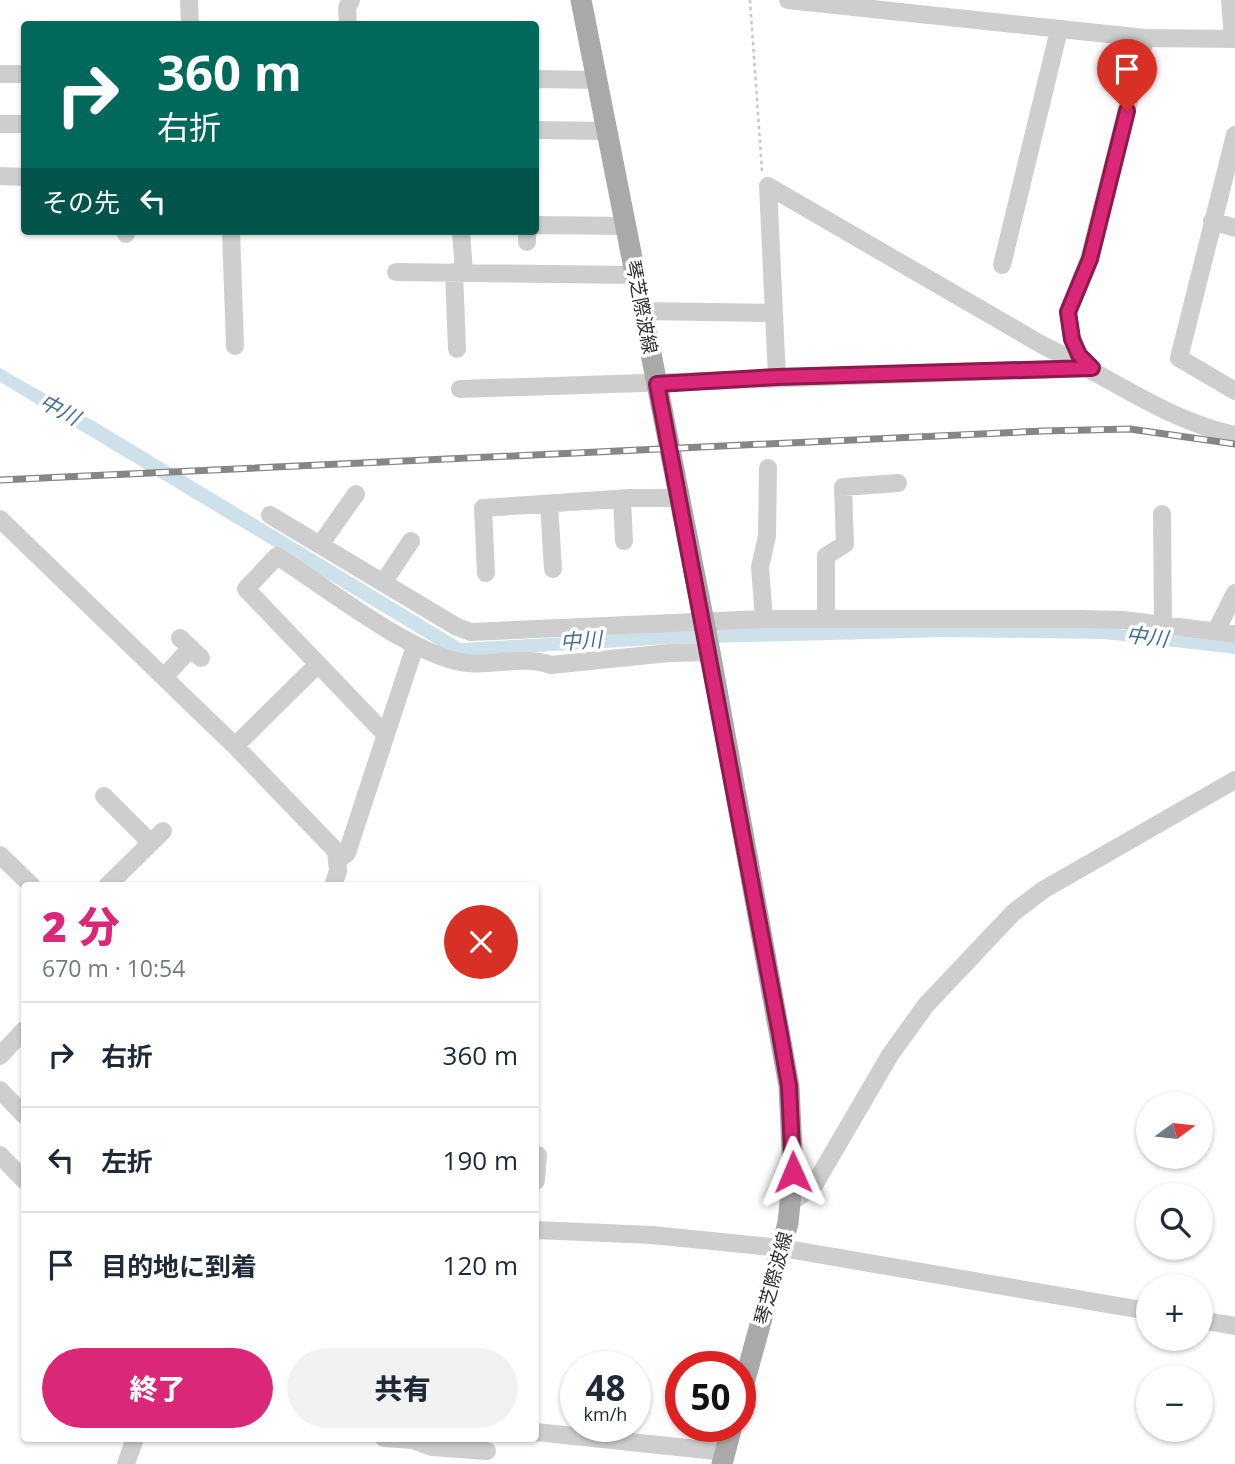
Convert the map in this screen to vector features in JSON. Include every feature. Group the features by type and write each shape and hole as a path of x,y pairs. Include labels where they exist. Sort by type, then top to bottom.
{"main road":[{"name":"琴芝際波線","path":"581,0 709,650 789,1086 791,1202 782,1248 753,1351"}],"street":[{"path":"190,0 190,21"},
{"path":"348,21 347,8 351,0"},
{"path":"788,0 1145,38 1234,39 1230,0"},
{"path":"1002,265 1059,30"},
{"path":"1092,368 1079,355 1072,339 1068,312 1090,259 1145,38"},
{"path":"0,74 21,74"},
{"path":"539,79 597,80"},
{"path":"0,124 21,124"},
{"path":"539,130 608,131"},
{"path":"1235,135 1179,358 1235,391"},
{"path":"0,168 21,168"},
{"path":"0,176 21,177"},
{"path":"768,186 777,377"},
{"path":"768,186 1044,346 1092,368 1193,423 1235,435"},
{"path":"1212,221 1235,228"},
{"path":"539,225 626,226"},
{"path":"231,235 234,346"},
{"path":"457,349 461,235"},
{"path":"396,272 636,275"},
{"path":"643,311 772,313"},
{"path":"460,389 1092,368"},
{"path":"764,619 760,567 767,536 768,468"},
{"path":"825,619 826,556 845,544 843,487 898,482"},
{"path":"320,545 356,494"},
{"path":"486,573 483,508 679,498"},
{"path":"622,499 624,541"},
{"path":"549,504 553,569"},
{"path":"270,514 457,627 471,632 503,634 764,619 1095,619 1235,634"},
{"path":"1162,514 1163,625"},
{"path":"0,519 235,747 336,851 338,871 334,882"},
{"path":"383,583 411,541"},
{"path":"385,734 246,589 277,556 415,646 458,662 534,659 551,665 709,650"},
{"path":"1216,631 1235,593"},
{"path":"503,634 505,659"},
{"path":"337,860 347,853 415,646"},
{"path":"164,677 191,648"},
{"path":"235,747 317,665"},
{"path":"791,1202 813,1187 890,1055 926,1005 1014,912 1043,890 1235,780"},
{"path":"104,796 156,836 111,882"},
{"path":"0,855 28,882"},
{"path":"0,1056 21,1033"},
{"path":"0,1090 21,1112"},
{"path":"0,1155 21,1169"},
{"path":"539,1230 652,1235 782,1248 1136,1309"},
{"path":"1213,1322 1235,1326"},
{"path":"539,1432 723,1458"},
{"path":"126,1464 134,1442"},
{"path":"418,1442 432,1447 487,1451"}],"path":[{"path":"750,0 763,183 768,186"}],"water":[{"name":"中川","path":"0,368 99,424 461,643 729,628 1045,625 1119,629 1235,643 1235,654 1105,639 948,637 669,644 457,657 0,382"}],"railway":[{"path":"0,480 1043,431 1130,429 1235,444"}],"route":[{"path":"793,1172 789,1086 705,627 657,384 777,377 1092,368 1079,355 1072,339 1068,312 1090,259 1127,111"}]}
